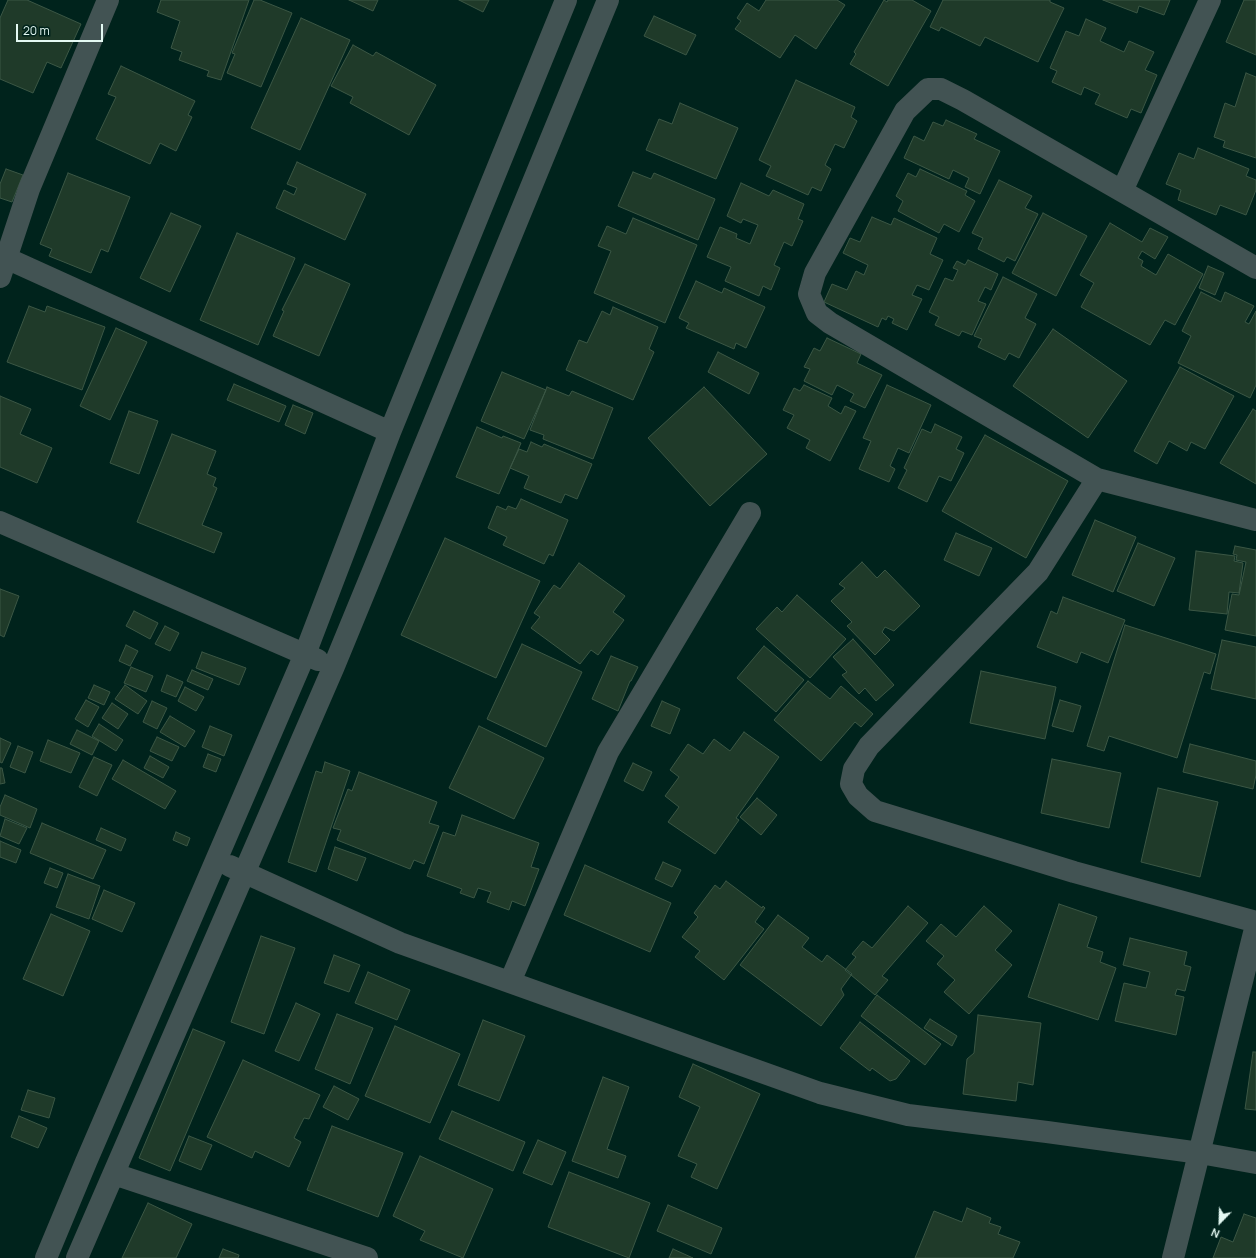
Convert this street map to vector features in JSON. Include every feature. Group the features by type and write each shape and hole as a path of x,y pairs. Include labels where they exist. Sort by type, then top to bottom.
{"street":[{"path":"108,0 29,189 3,268 390,432"},
{"path":"46,1258 305,654 390,432 566,0"},
{"path":"77,1258 243,872 334,666 608,0"},
{"path":"1122,191 1210,0"},
{"path":"1256,268 942,89 928,90 905,111 815,274 809,294 817,313 836,327 1096,479 1256,520"},
{"path":"1096,479 1038,572 869,746 854,769 851,784 858,796 876,811 1074,872 1256,924 1173,1258"},
{"path":"510,982 608,752 750,513"},
{"path":"0,522 334,666"},
{"path":"216,860 400,943 820,1093 908,1115 1200,1153 1256,1163"},
{"path":"114,1174 367,1258"}],"building":[{"path":"8,0 27,0 81,24 61,68 47,62 33,93 0,79 0,18"},
{"path":"161,0 249,0 221,80 207,76 209,71 179,60 182,52 171,48 180,21 157,12"},
{"path":"254,0 260,0 292,13 261,87 227,73 235,54 232,53"},
{"path":"349,0 378,0 373,11"},
{"path":"459,0 489,0 483,12"},
{"path":"766,0 837,0 845,5 816,49 795,35 780,58 735,29 741,21 737,18 747,3 759,11"},
{"path":"884,0 887,2 888,0 912,0 931,11 888,86 850,64 856,54 854,52"},
{"path":"943,0 1050,0 1050,2 1064,8 1038,62 985,37 980,46 941,27 939,31 930,27"},
{"path":"1103,0 1170,0 1164,15 1139,6 1137,13"},
{"path":"1244,0 1256,0 1256,55 1226,42"},
{"path":"654,16 696,35 686,55 644,36"},
{"path":"301,18 350,40 300,150 251,128"},
{"path":"1086,19 1106,28 1100,41 1124,52 1129,41 1154,52 1145,70 1157,75 1141,113 1131,109 1127,118 1095,104 1100,94 1084,87 1081,95 1052,82 1057,71 1050,68 1066,31 1079,36"},
{"path":"353,45 373,56 376,52 436,85 409,135 350,103 353,97 331,86"},
{"path":"121,66 195,101 188,115 192,117 176,151 160,143 150,164 96,139 116,97 108,94"},
{"path":"1246,73 1256,77 1256,158 1223,147 1225,141 1214,137 1225,103 1235,107"},
{"path":"796,80 855,107 851,117 857,121 844,148 835,144 825,165 831,169 821,191 812,187 808,195 766,176 771,166 759,160"},
{"path":"680,103 738,128 716,179 646,150 659,119 672,124"},
{"path":"946,120 977,134 974,139 1000,151 980,194 965,187 969,178 953,170 949,179 904,158 914,136 924,141 933,122 943,126"},
{"path":"1198,148 1249,169 1246,176 1256,180 1256,190 1246,215 1220,205 1216,215 1178,200 1181,190 1166,184 1179,153 1194,159"},
{"path":"297,162 366,194 345,240 276,208 284,190 294,195 297,188 287,184"},
{"path":"6,169 23,175 12,202 0,198 0,184"},
{"path":"920,169 967,191 965,195 975,201 959,232 944,224 939,233 898,211 903,201 896,196 908,173 916,177"},
{"path":"633,172 651,179 654,173 715,199 698,240 618,206"},
{"path":"68,173 130,197 108,252 101,249 91,273 49,256 52,249 40,244"},
{"path":"999,180 1032,196 1025,208 1038,214 1015,261 1007,257 1004,262 978,249 983,238 972,233"},
{"path":"741,183 769,196 773,190 804,204 798,219 803,221 792,246 784,242 774,265 780,268 771,290 763,286 759,296 725,281 731,267 707,257 720,227 737,234 736,238 750,244 758,225 743,219 741,223 727,216"},
{"path":"171,213 201,226 170,292 140,278"},
{"path":"1043,213 1087,236 1056,296 1012,273"},
{"path":"872,217 891,225 894,218 937,238 930,254 943,260 929,290 917,285 912,295 922,299 907,330 892,323 894,319 888,316 886,320 882,318 878,327 824,302 832,284 847,290 856,271 864,275 868,265 843,253 850,238 860,242"},
{"path":"633,218 697,245 665,323 594,293 611,251 598,246 607,226 626,234"},
{"path":"1110,223 1142,242 1150,228 1168,237 1155,259 1142,251 1138,258 1143,261 1141,266 1156,275 1168,254 1203,274 1175,325 1165,320 1150,345 1081,307 1094,283 1080,275"},
{"path":"237,233 295,258 258,345 200,320"},
{"path":"968,260 998,274 991,290 985,287 978,301 986,304 972,335 962,331 959,336 935,325 939,317 929,312 945,278 953,281 958,270 953,268 957,261 965,265"},
{"path":"305,264 350,284 319,356 273,336 284,311 282,310"},
{"path":"1208,266 1224,273 1215,295 1199,288"},
{"path":"1003,277 1037,294 1025,318 1036,324 1019,358 1009,353 1005,360 978,347 982,339 974,336"},
{"path":"696,281 722,293 724,288 765,307 746,348 736,343 734,349 686,328 689,323 679,318"},
{"path":"1201,292 1221,302 1225,292 1254,306 1245,322 1249,324 1256,311 1256,385 1250,398 1178,363 1191,336 1182,331"},
{"path":"29,306 45,312 47,306 105,327 82,390 7,362"},
{"path":"613,307 658,327 649,349 654,352 633,400 566,370 579,340 587,343 602,311 610,315"},
{"path":"116,328 147,342 110,420 80,406"},
{"path":"1053,329 1127,381 1088,438 1013,386"},
{"path":"827,338 861,354 857,363 882,375 865,408 850,401 854,394 837,385 832,395 804,381 810,369 804,367 814,348 820,351"},
{"path":"718,352 759,373 749,394 708,372"},
{"path":"1180,367 1234,396 1205,449 1191,442 1187,451 1169,441 1157,464 1134,451"},
{"path":"502,372 546,390 524,439 481,421"},
{"path":"234,384 286,406 279,422 227,400"},
{"path":"804,385 832,398 828,406 841,414 845,406 856,411 830,461 806,448 810,440 787,428 794,415 783,410 794,388 800,391"},
{"path":"887,385 931,405 909,453 898,448 890,466 895,469 889,482 859,469 871,441 863,438"},
{"path":"547,387 569,396 572,391 613,408 593,459 543,439 544,435 530,430"},
{"path":"704,387 767,454 710,506 648,438"},
{"path":"0,396 31,409 20,434 52,448 37,483 0,467"},
{"path":"293,405 313,413 305,434 285,425"},
{"path":"1253,409 1256,411 1256,484 1220,463"},
{"path":"129,411 158,421 139,474 110,463"},
{"path":"935,424 962,437 956,449 964,453 951,481 939,476 927,502 898,488 907,470 904,468 922,429 931,433"},
{"path":"477,427 502,438 503,436 521,443 499,494 456,477"},
{"path":"172,434 216,451 207,474 216,478 213,486 217,488 202,525 222,533 214,553 137,522"},
{"path":"985,435 1068,481 1026,558 942,511"},
{"path":"531,442 542,447 544,444 592,464 577,499 565,494 561,503 524,488 529,476 510,468 519,449 527,452"},
{"path":"521,499 568,520 553,556 549,554 544,564 503,545 507,537 488,528 497,506 506,510 508,506 516,509"},
{"path":"1095,520 1136,537 1113,592 1072,575"},
{"path":"956,533 992,548 979,576 944,560"},
{"path":"445,538 540,581 496,678 401,635"},
{"path":"1138,543 1175,558 1154,606 1117,591"},
{"path":"1235,546 1256,550 1256,636 1225,630 1232,594 1239,595 1246,562 1236,560 1237,555 1233,554"},
{"path":"1196,551 1235,556 1234,561 1243,563 1239,593 1229,592 1227,614 1189,610"},
{"path":"862,562 877,578 885,570 920,606 894,631 885,627 882,632 890,640 875,655 847,626 852,622 831,601 845,588 839,584"},
{"path":"579,563 625,596 613,612 624,620 598,655 591,650 580,664 531,628 540,617 534,613 554,585 560,589"},
{"path":"0,589 19,596 4,637 0,635"},
{"path":"797,595 846,639 810,678 756,629 777,607 782,612"},
{"path":"1063,597 1125,620 1108,663 1081,652 1077,663 1037,647 1051,611 1057,614"},
{"path":"134,611 158,623 150,639 126,626"},
{"path":"1125,625 1216,654 1210,674 1204,672 1177,758 1109,736 1104,751 1087,746"},
{"path":"165,626 179,633 170,651 155,644"},
{"path":"853,639 894,685 876,701 865,688 859,694 842,675 847,672 833,657"},
{"path":"1222,640 1256,647 1256,699 1211,689"},
{"path":"522,644 582,672 546,747 487,719"},
{"path":"126,645 138,651 130,666 119,661"},
{"path":"764,646 804,680 776,712 737,678"},
{"path":"202,652 246,668 239,685 196,668"},
{"path":"611,656 638,667 630,681 618,711 592,699"},
{"path":"131,667 153,676 146,692 124,683"},
{"path":"192,670 213,679 208,690 187,681"},
{"path":"981,671 1056,687 1045,739 970,723"},
{"path":"167,675 183,682 176,697 161,691"},
{"path":"808,681 830,699 841,686 873,714 861,727 855,722 821,761 774,720"},
{"path":"94,685 110,692 104,705 88,698"},
{"path":"125,685 147,701 138,714 115,699"},
{"path":"185,687 204,697 196,711 178,701"},
{"path":"86,700 99,707 88,727 75,719"},
{"path":"1060,700 1081,706 1073,732 1052,726"},
{"path":"152,701 167,708 157,729 143,722"},
{"path":"662,701 680,709 670,734 651,726"},
{"path":"112,703 128,714 118,729 102,718"},
{"path":"170,716 195,731 185,747 160,732"},
{"path":"99,724 123,740 116,751 92,736"},
{"path":"210,726 232,735 224,756 202,747"},
{"path":"479,726 544,758 514,819 449,788"},
{"path":"77,730 99,741 92,755 70,744"},
{"path":"744,732 779,757 736,818 739,820 715,854 668,822 679,807 665,796 679,777 670,770 688,744 703,754 714,739 730,751"},
{"path":"157,737 179,747 172,761 150,751"},
{"path":"0,738 11,743 2,763 0,762"},
{"path":"48,740 80,753 71,773 40,761"},
{"path":"1190,744 1256,761 1256,775 1253,789 1183,772"},
{"path":"18,746 33,752 25,773 10,767"},
{"path":"208,754 221,759 216,772 203,767"},
{"path":"150,756 169,767 163,778 144,768"},
{"path":"94,757 112,765 97,796 79,787"},
{"path":"1052,759 1121,773 1109,828 1041,813"},
{"path":"123,760 176,791 165,809 112,779"},
{"path":"325,762 350,771 316,872 288,862 316,771 322,773"},
{"path":"633,763 652,772 643,791 624,781"},
{"path":"0,768 2,768 5,783 0,784"},
{"path":"359,772 437,802 429,823 439,826 424,864 414,860 410,869 337,840 341,830 333,828 348,789 352,791"},
{"path":"1158,788 1218,802 1200,877 1141,862"},
{"path":"5,795 37,809 30,828 0,815 0,807"},
{"path":"757,798 777,815 761,835 740,817"},
{"path":"462,815 539,843 531,867 539,869 525,906 512,901 509,910 487,902 491,892 478,888 474,898 460,893 462,889 427,876 443,832 455,836"},
{"path":"5,819 27,828 19,844 0,836"},
{"path":"42,823 106,850 93,879 30,853"},
{"path":"101,828 126,839 121,851 96,840"},
{"path":"176,832 190,838 187,846 173,840"},
{"path":"0,841 21,850 16,863 0,857"},
{"path":"335,847 366,858 357,881 328,869"},
{"path":"663,862 681,870 672,887 655,879"},
{"path":"585,865 671,903 650,952 564,915"},
{"path":"50,868 63,873 57,888 44,883"},
{"path":"68,874 100,886 89,919 56,907"},
{"path":"726,881 762,908 763,906 765,908 755,922 764,929 724,980 695,957 700,951 682,937 698,917 694,913 715,885 720,889"},
{"path":"104,890 135,903 122,932 92,919"},
{"path":"1059,904 1097,917 1087,947 1103,952 1100,962 1116,968 1098,1020 1028,997"},
{"path":"908,906 928,923 882,976 888,980 875,995 845,970 856,957 852,954 863,941 872,948"},
{"path":"984,906 1012,931 995,950 1012,965 969,1014 944,992 955,980 937,964 944,956 926,941 941,924 956,937"},
{"path":"51,914 90,931 63,996 23,979"},
{"path":"778,915 809,938 802,947 822,962 827,955 852,974 841,989 844,995 821,1026 740,965"},
{"path":"261,936 295,948 264,1034 231,1022"},
{"path":"1130,938 1187,952 1184,965 1191,967 1185,991 1177,989 1175,995 1184,997 1176,1035 1115,1021 1124,983 1146,988 1150,972 1123,965"},
{"path":"334,955 360,965 349,992 324,983"},
{"path":"368,972 410,990 397,1020 355,1003"},
{"path":"877,995 941,1044 925,1065 861,1016"},
{"path":"296,1003 320,1014 299,1061 275,1051"},
{"path":"337,1014 373,1028 350,1084 315,1069"},
{"path":"978,1015 1041,1023 1033,1085 1018,1082 1016,1101 963,1094 967,1059 974,1053"},
{"path":"930,1019 957,1036 952,1046 924,1028"},
{"path":"483,1020 525,1036 499,1101 458,1085"},
{"path":"860,1022 910,1061 896,1079 890,1081 872,1068 870,1071 840,1048"},
{"path":"395,1026 460,1054 430,1123 365,1096"},
{"path":"193,1029 225,1042 170,1171 139,1158"},
{"path":"1253,1052 1256,1052 1256,1110 1245,1109"},
{"path":"243,1060 320,1095 309,1119 304,1118 294,1138 301,1142 289,1167 255,1151 252,1158 207,1137"},
{"path":"693,1064 760,1094 717,1189 691,1177 697,1164 678,1156 700,1107 679,1097"},
{"path":"603,1077 629,1087 607,1149 626,1156 618,1178 572,1161"},
{"path":"334,1086 359,1099 348,1120 323,1107"},
{"path":"28,1090 55,1098 49,1118 21,1110"},
{"path":"452,1111 525,1142 513,1171 439,1139"},
{"path":"19,1116 47,1128 38,1148 11,1137"},
{"path":"332,1126 403,1153 378,1217 307,1190"},
{"path":"189,1136 212,1145 201,1170 179,1161"},
{"path":"538,1140 566,1152 552,1185 523,1173"},
{"path":"420,1156 493,1189 463,1258 420,1240 425,1231 393,1216"},
{"path":"569,1172 650,1203 629,1258 548,1227"},
{"path":"148,1203 192,1224 176,1258 122,1258"},
{"path":"668,1205 722,1228 711,1254 657,1231"},
{"path":"967,1208 991,1218 989,1223 1001,1227 998,1234 1020,1242 1013,1258 915,1258 934,1211 962,1222"},
{"path":"1244,1214 1256,1218 1256,1258 1213,1258 1221,1237 1233,1242"},
{"path":"223,1249 239,1255 238,1258 219,1258"},
{"path":"673,1249 693,1258 669,1258"}]}
